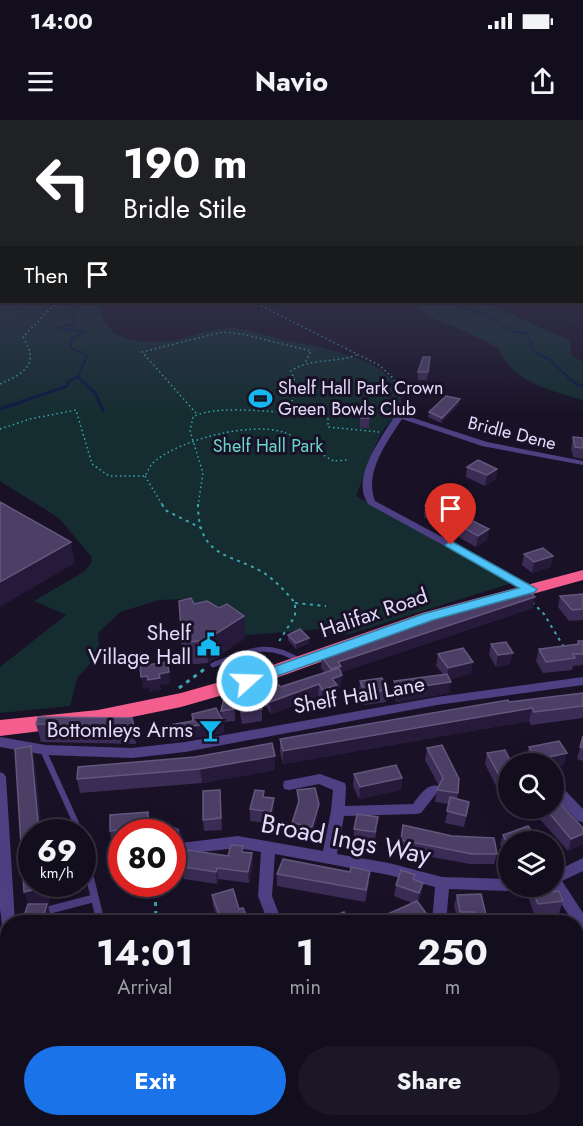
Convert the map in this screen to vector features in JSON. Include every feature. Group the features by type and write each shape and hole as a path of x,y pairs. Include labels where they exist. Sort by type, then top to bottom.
{"highway":[{"name":"Halifax Road","path":"0,728 98,717 175,701 247,681 428,617 526,590 581,578"}],"street":[{"path":"406,405 388,433 365,485 366,495 371,502 526,590"},
{"name":"Bridle Dene","path":"401,416 485,444 583,463"},
{"name":"Shelf Hall Lane","path":"0,742 43,750 132,753 185,747 448,699 583,681"},
{"path":"0,777 8,915"},
{"path":"289,785 320,779 340,787 338,811 328,858"},
{"path":"338,811 416,809 434,790"},
{"path":"564,798 583,817"},
{"name":"Broad Ings Way","path":"186,852 238,843 328,858 442,883 498,885"},
{"path":"268,849 265,896 272,915"},
{"path":"564,874 583,864"},
{"path":"440,915 442,883"},
{"path":"564,896 576,915"}],"lane":[{"path":"213,664 252,650 277,647 302,662"},
{"path":"43,750 77,819"},
{"path":"38,915 95,898 99,915"}],"path":[{"path":"0,384 24,373 32,358 30,347 22,337 36,321"},
{"path":"290,321 379,365 393,378 406,405"},
{"path":"196,413 142,352 222,332 242,334 311,351 305,363"},
{"path":"287,414 297,387 291,371 305,363 340,361 357,355"},
{"path":"326,606 295,603 263,573 227,559 212,547 198,508 204,484 203,463 192,443 192,418 196,413 214,409 328,417 328,427 388,433"},
{"path":"0,429 30,419 76,410 92,464 109,476 145,476"},
{"path":"145,476 154,462 192,443 222,433 275,430 321,450 332,461 348,460"},
{"path":"145,476 165,510 205,531"},
{"path":"526,590 570,656"},
{"path":"277,647 279,637 295,616 295,603"},
{"path":"175,701 174,692 182,684 213,664"},
{"path":"155,897 156,915"}],"green space":[{"name":"Shelf Hall Park","path":"0,321 105,321 121,337 152,342 177,340 216,329 249,330 332,350 371,365 387,375 398,387 401,406 380,436 356,496 515,582 350,634 334,635 320,629 240,636 212,615 182,599 159,600 120,612 98,633 100,653 77,678 70,706 0,713 0,667 66,615 34,601 85,571 92,562 91,556 59,518 0,481"},
{"path":"440,321 527,321 569,340 572,356 583,362 583,400 533,383 513,369 498,348"}],"building":[{"path":"423,357 430,357 428,372 418,372"},
{"path":"446,396 460,399 442,418 429,412"},
{"path":"362,405 371,405 369,418 360,418"},
{"path":"573,437 583,438 583,448 575,447"},
{"path":"478,460 497,469 487,475 467,467"},
{"path":"429,499 489,529 478,536 425,506"},
{"path":"0,502 71,542 0,582"},
{"path":"543,548 553,556 534,562 524,554"},
{"path":"527,590 535,597 338,662 341,666 331,669 321,656"},
{"path":"583,594 583,609 572,610 560,596"},
{"path":"191,598 194,604 207,601 219,608 227,604 244,616 206,640 182,643 179,601"},
{"path":"300,629 309,638 296,643 288,635"},
{"path":"578,641 583,641 583,654 573,654 575,658 546,662 539,649 579,644"},
{"path":"506,642 513,653 498,655 491,644"},
{"path":"463,648 473,662 448,668 438,654"},
{"path":"167,662 169,672 159,674 160,678 148,680 147,676 141,677 140,666"},
{"path":"339,668 342,675 332,679 337,685 322,690 319,684 270,702 263,690 279,685 280,687"},
{"path":"447,674 451,682 398,690 394,681"},
{"path":"382,678 387,690 365,693 360,681"},
{"path":"226,689 237,690 234,709 221,711"},
{"path":"583,693 583,706 534,712 532,708 283,751 280,739 508,700 509,702"},
{"path":"259,699 262,709 242,712 239,702"},
{"path":"216,708 223,721 170,730 170,725 193,721 192,714"},
{"path":"38,717 132,718 134,726 36,724"},
{"path":"559,741 567,753 532,753 529,747"},
{"path":"272,743 275,756 200,769 77,779 78,767 195,757"},
{"path":"442,745 459,779 458,793 437,790 443,778 427,748"},
{"path":"31,746 38,819 19,819 15,749"},
{"path":"505,750 506,753 498,753 498,773 487,753"},
{"path":"396,765 402,778 360,787 354,774"},
{"path":"315,788 319,804 312,827 292,823 299,801 297,790"},
{"path":"220,790 221,818 203,820 203,791"},
{"path":"255,790 264,791 263,797 274,798 271,812 250,809"},
{"path":"450,797 469,802 466,816 447,811"},
{"path":"564,808 583,828 583,834 571,839 554,819 564,819"},
{"path":"148,812 148,819 110,819 110,815"},
{"path":"357,814 378,817 375,832 354,829"},
{"path":"403,825 452,836 494,838 497,854 472,854 401,840"},
{"path":"528,826 532,831 514,831"},
{"path":"231,845 243,846 242,852 252,853 248,872 217,868 216,872 186,867 188,850 228,856"},
{"path":"283,859 350,872 351,867 370,871 366,890 277,874"},
{"path":"401,870 415,875 413,879 423,883 419,893 396,885"},
{"path":"233,889 239,909 243,908 246,915 219,915 212,895"},
{"path":"481,894 486,915 460,912 457,895"},
{"path":"535,897 561,897 563,901 538,904"},
{"path":"417,901 426,913 422,915 385,915"},
{"path":"28,904 47,904 44,915 24,915"}],"waterway":[{"path":"74,321 75,323 57,328 85,332 71,339 71,348 87,355 78,376"},
{"path":"495,321 513,332 527,333 534,352 550,360 568,377"},
{"path":"0,409 67,386 69,381 78,376"},
{"path":"78,376 96,394 103,411"},
{"path":"567,376 577,385 583,386"}],"place":[{"name":"Shelf Hall Park Crown Green Bowls Club","path":"260,398"},
{"name":"Shelf Village Hall","path":"209,645"},
{"name":"Bottomleys Arms","path":"211,730"}],"route":[{"path":"247,681 428,617 531,589 451,545"}]}
